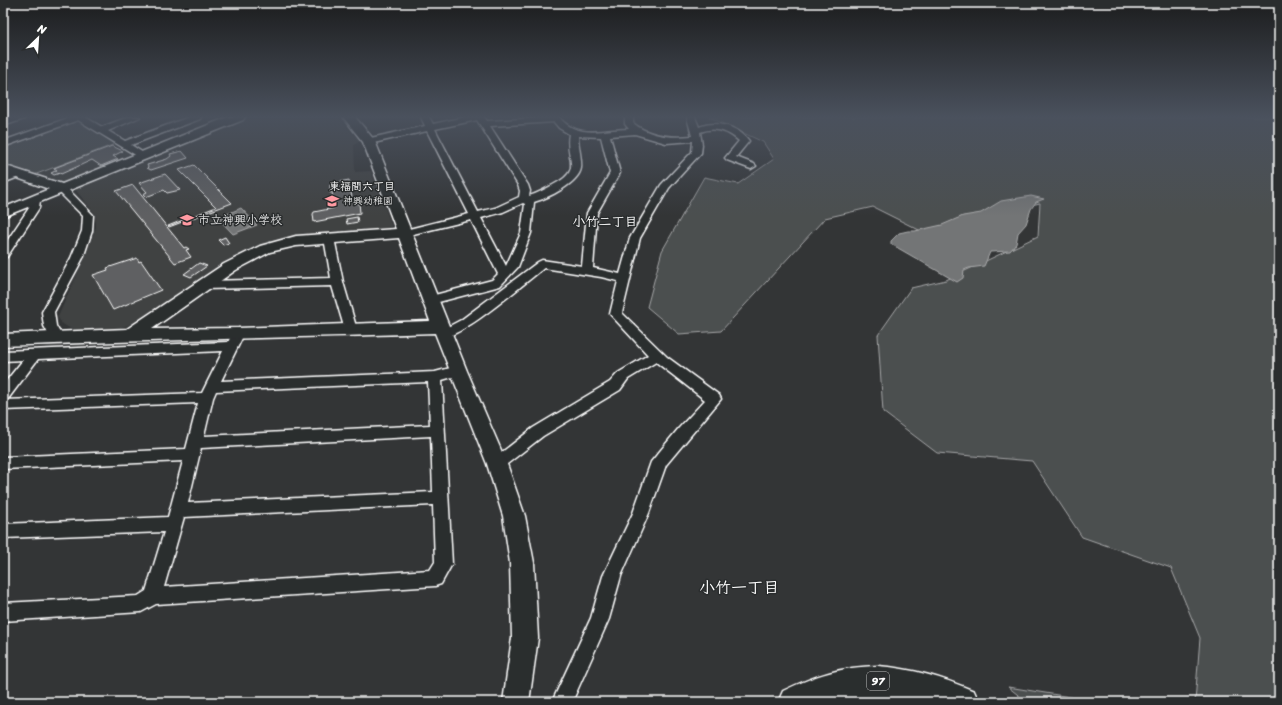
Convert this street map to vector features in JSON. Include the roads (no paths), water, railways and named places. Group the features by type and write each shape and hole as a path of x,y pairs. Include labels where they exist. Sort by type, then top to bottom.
{"main road":[{"name":"97","path":"794,702 818,690 871,681 909,683 936,690 962,702"}],"street":[{"path":"132,150 142,156"},
{"path":"3,213 157,150"},
{"path":"373,150 404,233 496,464 514,516 522,563 524,638 516,702"},
{"path":"441,150 504,274"},
{"path":"500,150 523,185 525,191 524,199"},
{"path":"130,335 230,268 265,249 296,241 404,233 499,210 524,199 533,198 567,182 573,176 576,168 574,150"},
{"path":"587,270 592,213 615,173 608,150"},
{"path":"562,702 600,619 612,576 641,513 659,462 684,432 714,400 684,380 656,356 616,314 636,238 665,187 696,154 697,150"},
{"path":"737,150 730,158 751,166"},
{"path":"3,169 62,189 88,216 87,231 77,258 48,312 50,326 57,338"},
{"path":"3,180 18,174"},
{"path":"431,300 496,283 512,266 526,233 530,203 524,199"},
{"path":"3,255 34,208 35,200"},
{"path":"329,238 337,282 351,330"},
{"path":"3,356 235,340 351,330 443,331 465,323 542,264 587,270 624,279"},
{"path":"204,285 337,282"},
{"path":"3,340 130,335 235,340"},
{"path":"154,596 208,392 235,340"},
{"path":"3,395 34,355"},
{"path":"496,464 538,432 615,386 623,376 656,356"},
{"path":"3,405 435,377 458,371"},
{"path":"3,612 142,604 154,596 435,578 444,564 435,377"},
{"path":"3,463 437,430"},
{"path":"3,531 440,498"}],"place":[{"name":"神興幼稚園","path":"332,201"},
{"name":"市立神興小学校","path":"187,220"}],"district":[{"name":"東福間六丁目","path":"362,186"},
{"name":"小竹二丁目","path":"605,221"},
{"name":"小竹一丁目","path":"739,587"}]}
